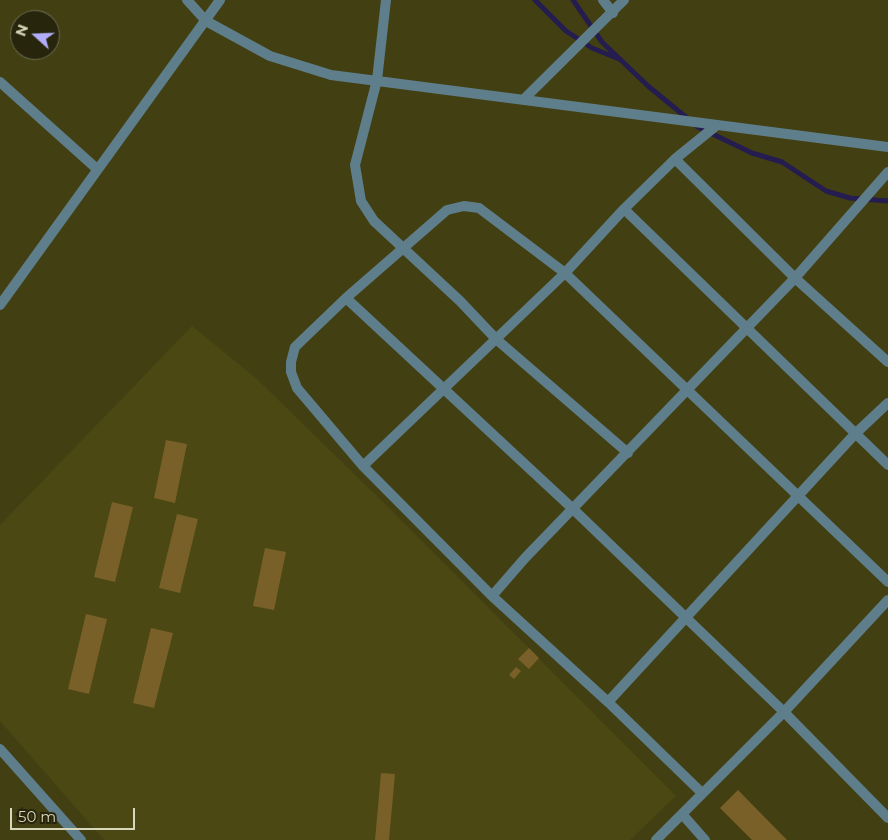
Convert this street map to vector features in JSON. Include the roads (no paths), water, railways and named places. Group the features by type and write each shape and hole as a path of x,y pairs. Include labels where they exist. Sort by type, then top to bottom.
{"street":[{"path":"187,0 206,21 270,56 331,75 888,147"},
{"path":"0,305 220,0"},
{"path":"386,0 377,80 355,165 361,201 374,221 460,301 496,339 628,453"},
{"path":"603,0 613,13"},
{"path":"523,100 624,0"},
{"path":"0,82 98,170"},
{"path":"363,466 566,273 624,209 675,159 716,125"},
{"path":"675,159 795,278 888,362"},
{"path":"492,596 525,558 690,390 795,278 888,172"},
{"path":"702,793 608,702 492,596 363,466 297,388 291,372 291,362 295,347 346,298 447,210 464,206 479,208 566,273 888,582"},
{"path":"624,209 888,465"},
{"path":"346,298 573,509 784,712 888,818"},
{"path":"608,702 856,434 888,402"},
{"path":"656,840 784,712 888,600"},
{"path":"0,749 81,840"},
{"path":"682,814 705,840"}],"waterway":[{"path":"535,0 566,31 592,48 619,59"},
{"path":"573,0 602,42 648,86 698,127 752,153 782,162 826,191 850,198 888,201"}]}
